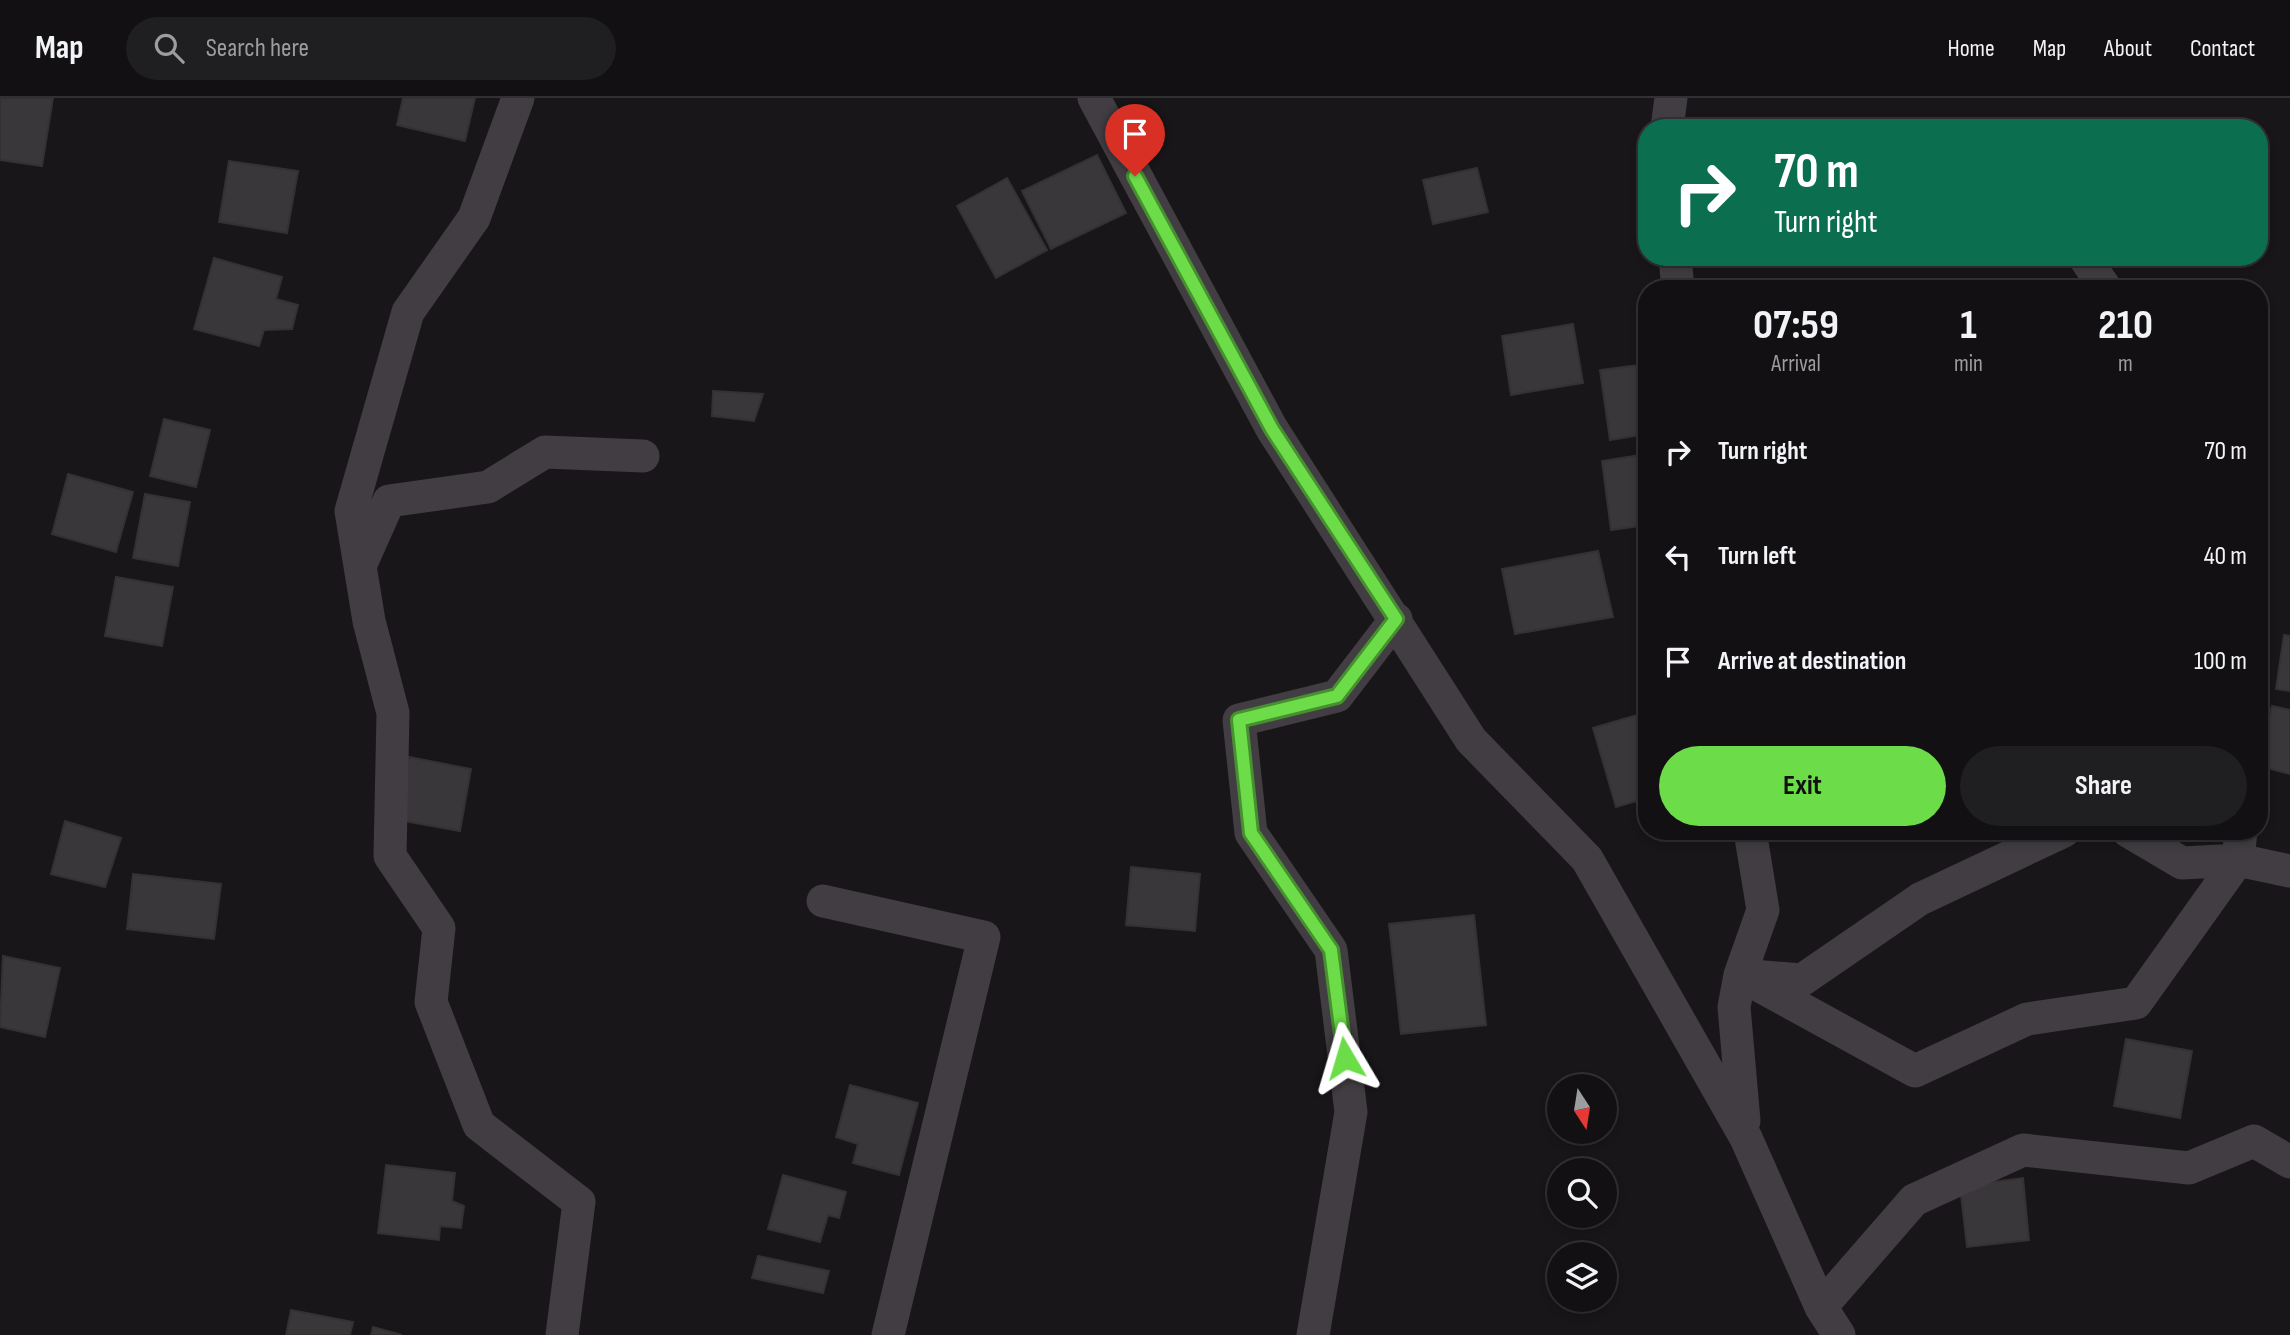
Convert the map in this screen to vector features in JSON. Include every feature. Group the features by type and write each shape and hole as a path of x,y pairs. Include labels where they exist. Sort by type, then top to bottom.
{"street":[{"path":"518,98 474,218 408,312 351,512 369,621 393,713 390,856 439,928 431,1002 479,1125 579,1202 562,1335"},
{"path":"1094,98 1272,429 1471,740 1587,859 1746,1138 1821,1307 1839,1335"},
{"path":"1668,119 1671,98"},
{"path":"360,566 388,501 488,487 545,452 643,456"},
{"path":"1313,1335 1352,1112 1331,950 1251,833 1239,720 1337,696 1396,619"},
{"path":"1746,1138 1735,1051 1734,1007 1740,975 1763,911 1752,840"},
{"path":"1740,975 1802,980 1920,899 2045,840"},
{"path":"2143,840 2182,863 2239,846 2290,871"},
{"path":"1740,975 1915,1071 2027,1019 2136,1003 2239,846"},
{"path":"823,901 984,937 888,1335"},
{"path":"1821,1307 1914,1199 2023,1150 2189,1168 2253,1141 2290,1162"}],"building":[{"path":"0,98 53,98 42,166 0,160"},
{"path":"403,98 475,98 465,141 397,125"},
{"path":"1097,155 1126,213 1051,249 1022,191"},
{"path":"229,161 298,171 287,233 219,222"},
{"path":"1477,168 1488,212 1433,224 1423,180"},
{"path":"1007,178 1047,250 996,278 957,206"},
{"path":"214,258 282,277 276,299 298,305 292,329 264,330 259,346 194,329"},
{"path":"1573,324 1583,383 1511,395 1502,336"},
{"path":"1638,365 1638,435 1610,440 1600,370"},
{"path":"713,391 763,394 754,421 712,416"},
{"path":"164,419 210,430 196,487 150,476"},
{"path":"1638,455 1638,526 1611,530 1602,461"},
{"path":"68,474 133,492 116,552 52,534"},
{"path":"145,494 190,502 178,566 133,558"},
{"path":"1598,551 1613,617 1515,634 1502,569"},
{"path":"116,577 173,587 162,646 105,636"},
{"path":"2284,635 2290,636 2290,691 2276,689"},
{"path":"2272,706 2290,710 2290,774 2268,768 2268,720"},
{"path":"1638,715 1638,807 1636,801 1616,807 1593,728"},
{"path":"409,757 471,769 460,831 398,820"},
{"path":"65,821 121,838 105,887 51,874"},
{"path":"1131,867 1200,874 1195,931 1126,925"},
{"path":"133,874 221,884 214,939 127,929"},
{"path":"1474,915 1486,1025 1401,1034 1389,924"},
{"path":"3,956 60,968 45,1037 0,1027"},
{"path":"2126,1039 2192,1051 2180,1118 2114,1106"},
{"path":"850,1085 918,1103 899,1175 853,1163 858,1144 836,1137"},
{"path":"386,1165 455,1173 452,1201 464,1206 461,1228 440,1226 439,1240 378,1233"},
{"path":"783,1175 846,1192 839,1218 828,1215 820,1242 768,1229"},
{"path":"2023,1178 2029,1240 1967,1247 1960,1186"},
{"path":"758,1256 829,1271 823,1293 752,1278"},
{"path":"291,1310 353,1322 350,1335 286,1335"},
{"path":"373,1327 402,1335 371,1335"}],"route":[{"path":"1135,176 1272,429 1396,619 1337,696 1239,720 1251,833 1331,950 1345,1058"}]}
